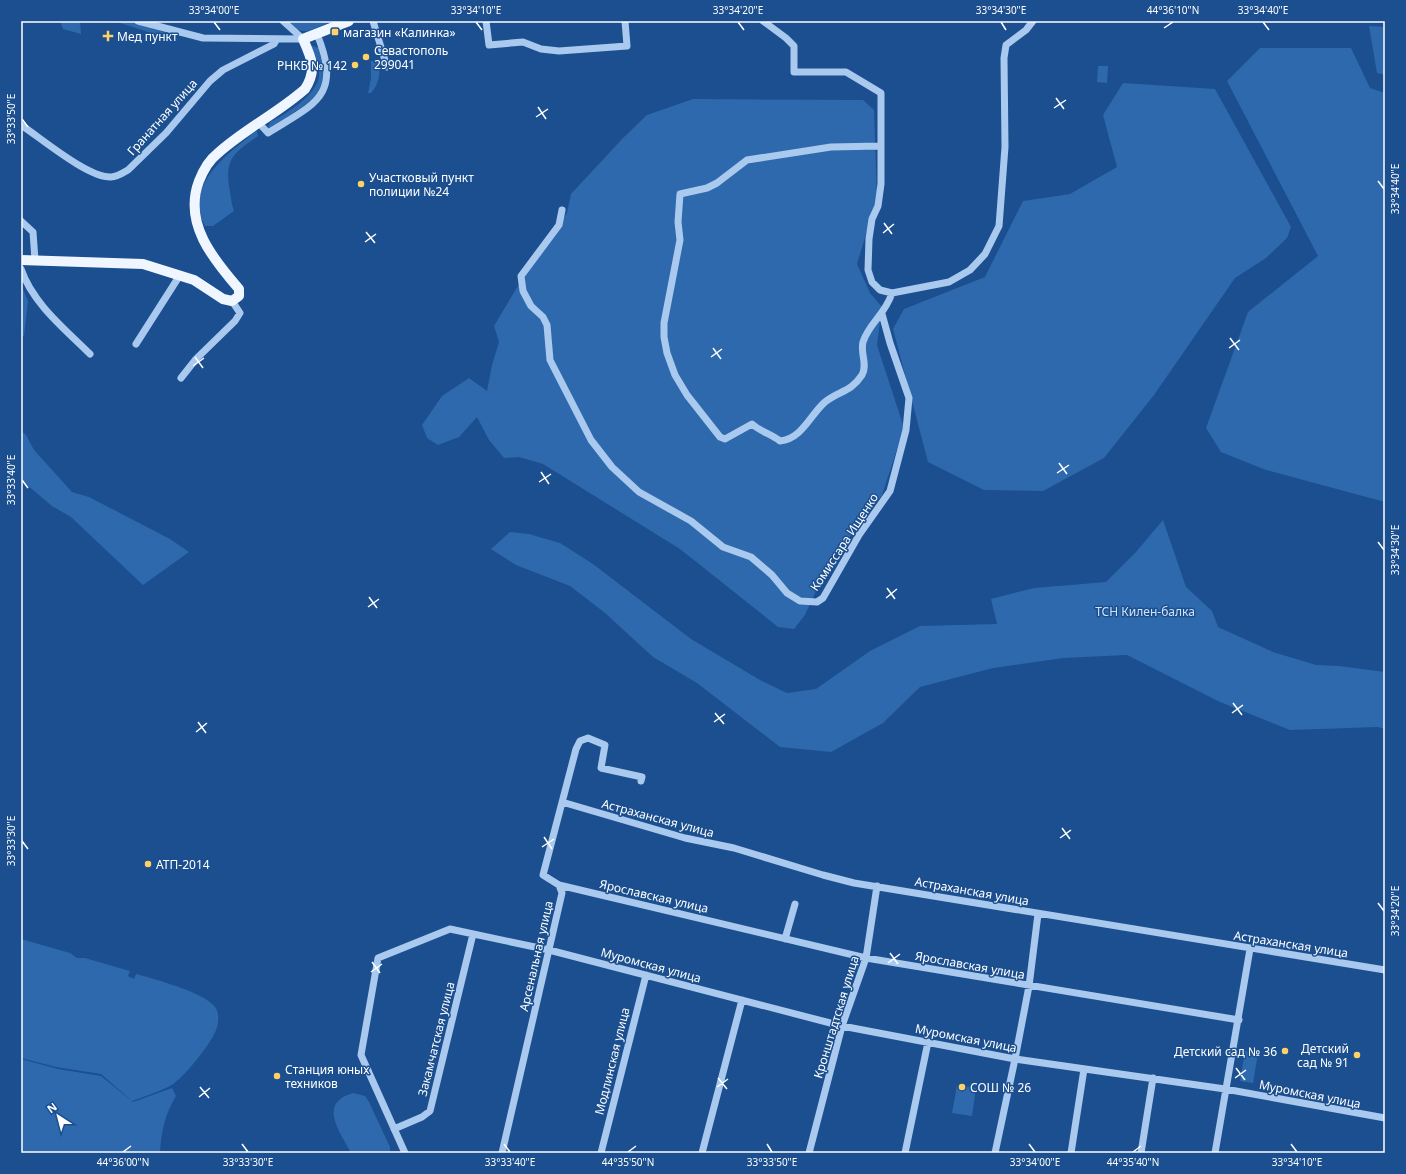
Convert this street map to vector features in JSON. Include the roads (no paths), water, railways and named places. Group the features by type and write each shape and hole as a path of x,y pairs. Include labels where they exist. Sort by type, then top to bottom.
{"main road":[{"path":"21,260 143,264 194,280 223,299 236,298 238,289 208,249 198,227 193,207 195,192 203,170 216,154 305,90 311,80 313,70 310,55 303,39 349,21"}],"street":[{"path":"138,21 203,38 303,39"},
{"path":"283,21 303,39"},
{"path":"372,21 387,67"},
{"path":"486,21 489,45 522,42 541,49 559,51 627,46 625,21"},
{"path":"763,21 786,38 794,46 794,72 846,72 881,93 881,184 878,206 872,219 869,239 868,270 872,282 880,290 892,293 949,282 970,270 985,254 999,226 1005,147 1004,58 1006,45 1026,30 1033,21"},
{"path":"259,123 268,133 304,110 322,95 327,68 325,56 317,34"},
{"name":"Гранатная улица","path":"21,125 84,169 100,176 111,177 121,175 166,133 210,81 223,70 274,44 277,39"},
{"path":"880,146 831,147 747,160 718,183 708,188 680,194 678,222 680,240 664,323 664,337 667,354 675,375 687,395 720,437 725,439 752,424 761,432 770,434 780,441 791,439 803,428 825,402 852,388 863,374 864,368 861,348 867,331 888,305 892,293"},
{"name":"Комиссара Ищенко","path":"562,210 559,225 521,276 523,291 531,306 543,317 547,325 550,360 591,440 612,467 639,492 691,521 723,547 750,557 772,575 787,593 800,601 817,602 823,598 859,535 890,491 906,430 909,398 890,343 882,314"},
{"path":"21,221 32,232 35,260"},
{"path":"21,269 25,280 40,304 90,354"},
{"path":"136,344 180,275"},
{"path":"181,378 196,359 235,321 240,313 236,298"},
{"path":"560,885 543,875 576,749 580,741 588,738 605,745 601,768 642,777 641,781"},
{"name":"Астраханская улица","path":"562,802 685,838 734,848 823,875 1038,914 1385,970"},
{"name":"Ярославская улица","path":"560,885 866,958 1238,1020"},
{"name":"Арсенальная улица","path":"502,1153 562,893 560,885"},
{"name":"Кронштадтская улица","path":"809,1153 842,1026 866,958 877,886"},
{"path":"785,938 795,904"},
{"path":"995,1153 1015,1059 1028,986 1038,914"},
{"name":"Муромская улица","path":"394,1129 361,1054 378,958 450,929 549,950 842,1026 1015,1059 1225,1088 1356,1114 1385,1118"},
{"name":"Закамчатская улица","path":"394,1129 422,1117 430,1111 473,934"},
{"path":"1215,1153 1250,949"},
{"name":"Модлинская улица","path":"601,1153 646,975"},
{"path":"702,1153 742,1000"},
{"path":"905,1153 928,1042"},
{"path":"1071,1153 1084,1069"},
{"path":"1140,1153 1153,1078"},
{"path":"394,1129 405,1153"}],"place":[{"name":"магазин «Калинка»","path":"335,32"},
{"name":"Мед пункт","path":"108,36"},
{"name":"Севастополь 299041","path":"366,57"},
{"name":"РНКБ № 142","path":"355,65"},
{"name":"Участковый пункт полиции №24","path":"361,184"},
{"name":"АТП-2014","path":"148,864"},
{"name":"Детский сад № 36","path":"1285,1051"},
{"name":"Детский сад № 91","path":"1357,1055"},
{"name":"Станция юных техников","path":"277,1076"},
{"name":"СОШ № 26","path":"962,1087"}],"park label":[{"name":"ТСН Килен-балка","path":"1145,611"}]}
